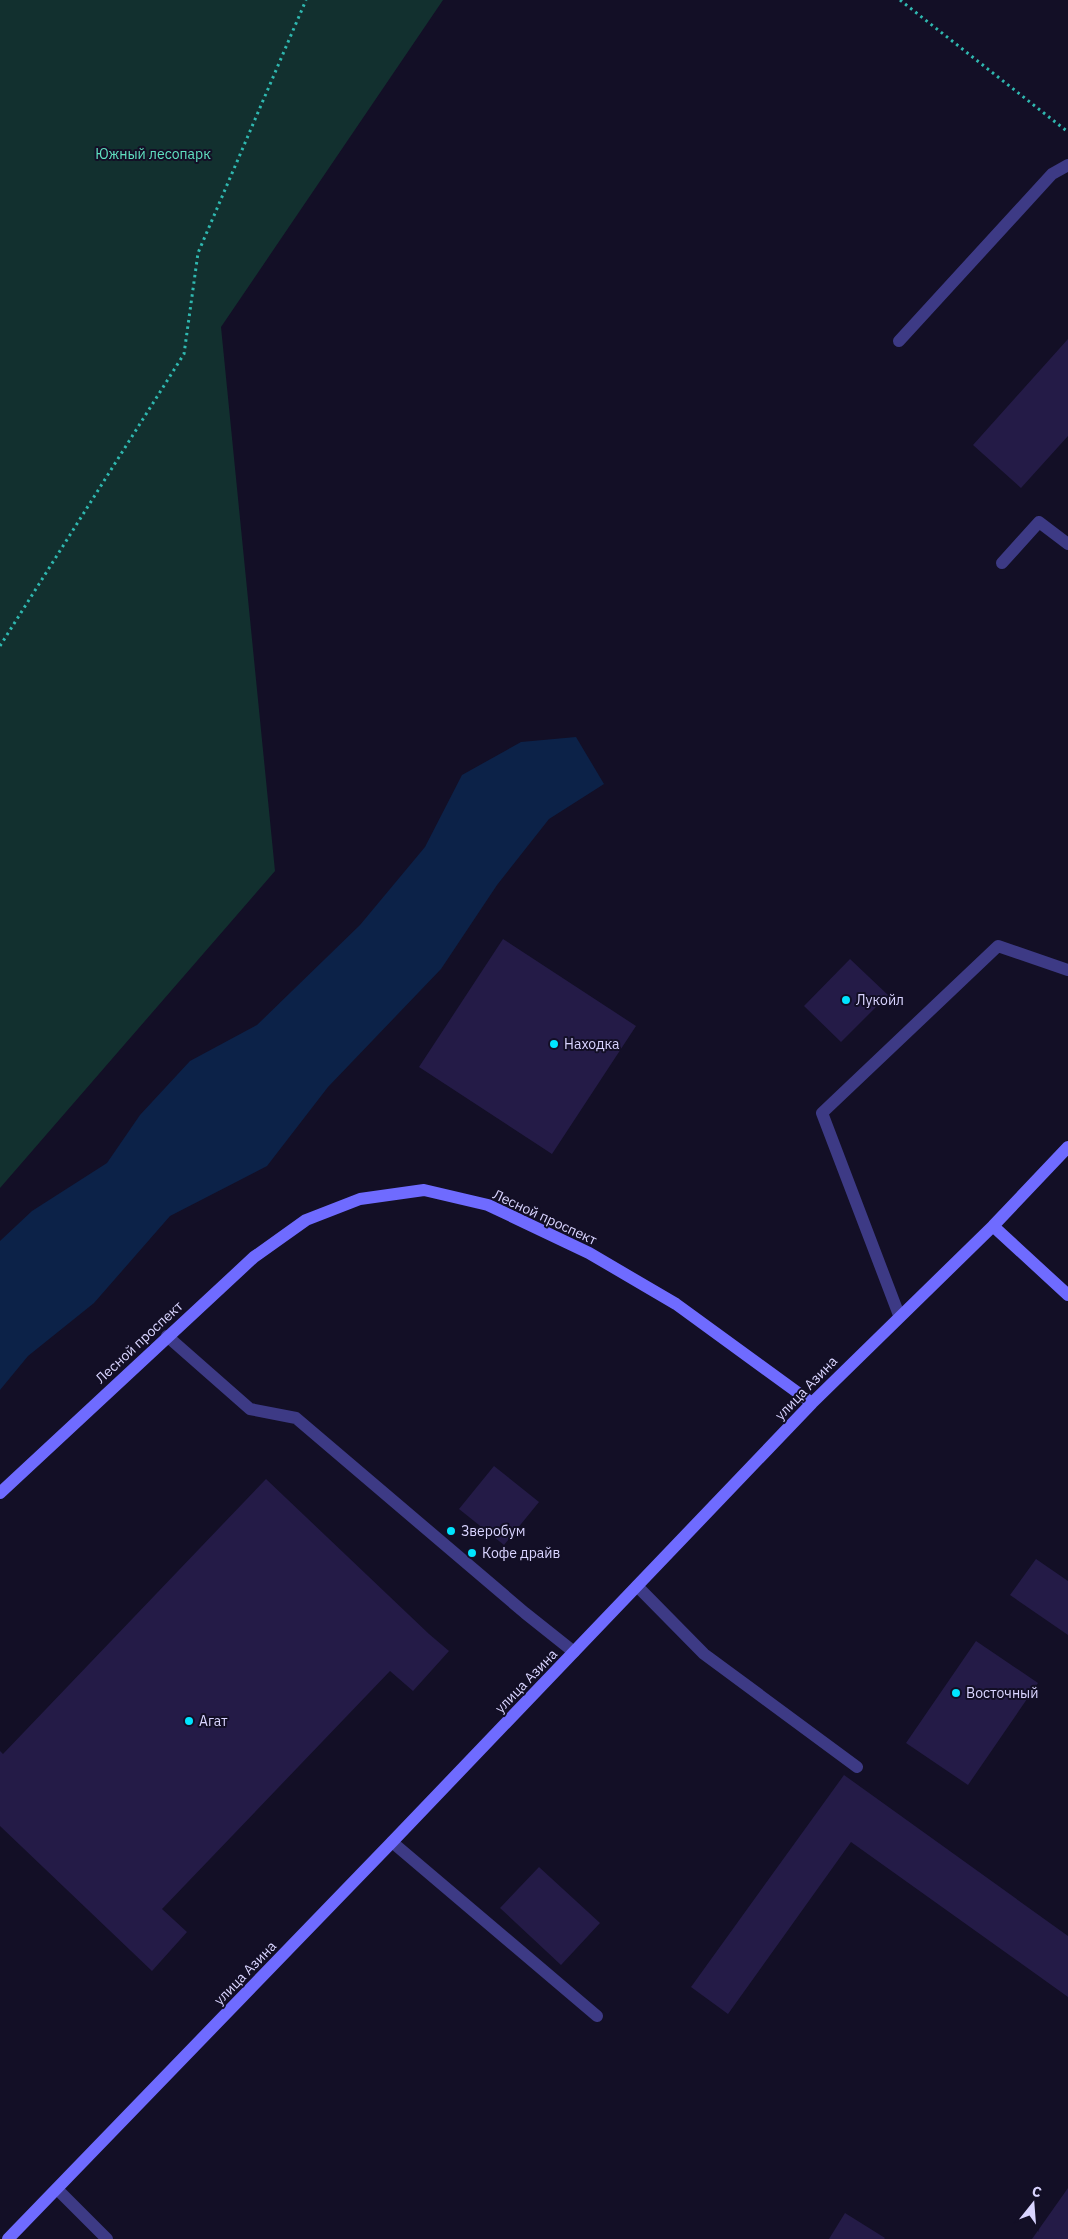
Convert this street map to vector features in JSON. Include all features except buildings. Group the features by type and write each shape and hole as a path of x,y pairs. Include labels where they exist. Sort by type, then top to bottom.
{"main road":[{"name":"улица Азина","path":"8,2239 638,1586 812,1402 993,1226 1068,1147"},
{"name":"Лесной проспект","path":"0,1493 254,1257 306,1220 360,1199 424,1190 488,1205 589,1253 676,1304 812,1402"},
{"path":"993,1226 1068,1296"}],"lane":[{"path":"899,341 1052,174 1068,165"},
{"path":"1002,563 1039,522 1068,544"},
{"path":"900,1316 822,1113 998,946 1068,970"},
{"path":"167,1336 250,1409 296,1418 525,1613 574,1652"},
{"path":"638,1586 704,1654 857,1767"},
{"path":"392,1842 597,2016"},
{"path":"57,2189 107,2239"}],"path":[{"path":"0,646 184,354 198,253 306,0"},
{"path":"900,0 1068,132"}],"green space":[{"name":"Южный лесопарк","path":"0,0 443,0 221,327 275,871 0,1188"}],"water":[{"path":"576,737 604,784 549,819 497,885 441,969 328,1087 267,1166 170,1216 94,1303 28,1356 0,1390 0,1241 32,1211 107,1163 140,1115 190,1061 257,1025 360,925 425,847 462,775 521,742"}],"place":[{"name":"Лукойл","path":"846,1000"},
{"name":"Находка","path":"554,1044"},
{"name":"Зверобум","path":"451,1531"},
{"name":"Кофе драйв","path":"472,1553"},
{"name":"Восточный","path":"956,1693"},
{"name":"Агат","path":"189,1721"}]}
